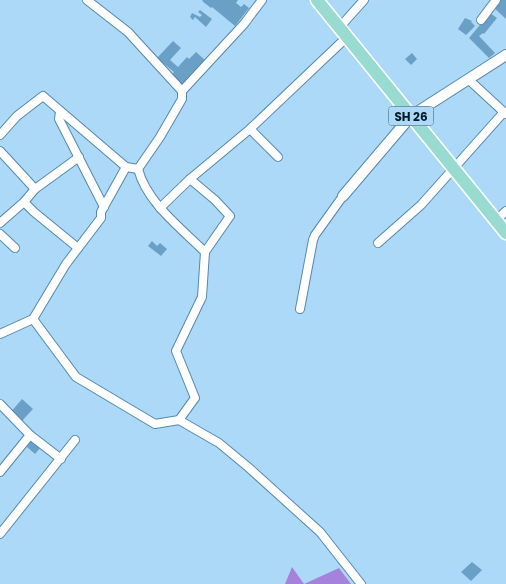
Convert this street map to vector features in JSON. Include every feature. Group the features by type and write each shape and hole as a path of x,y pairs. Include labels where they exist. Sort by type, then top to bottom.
{"main road":[{"name":"SH 26","path":"317,0 506,233"}],"street":[{"path":"87,0 128,32 182,91 182,99 160,137 138,169 140,179 160,208 205,252"},
{"path":"182,91 244,24 262,0"},
{"path":"160,208 190,179 250,129 343,33 364,0"},
{"path":"481,20 496,0"},
{"path":"300,308 312,240 343,196 411,116 504,60"},
{"path":"378,243 415,211 505,113 468,80"},
{"path":"0,135 17,116 43,96 126,167 138,169"},
{"path":"60,112 60,120 104,206"},
{"path":"250,129 278,157"},
{"path":"0,151 35,189"},
{"path":"0,223 24,202 35,189 79,157"},
{"path":"0,334 33,319 66,264 101,218 101,212 126,167"},
{"path":"179,420 195,398 176,351 202,297 205,252 230,216 215,200 190,179"},
{"path":"24,202 78,248"},
{"path":"496,220 506,211"},
{"path":"0,234 15,248"},
{"path":"33,319 76,377 155,424 179,420 219,443 320,532 361,584"},
{"path":"2,410 61,459"},
{"path":"0,472 30,434"},
{"path":"0,534 75,440"}],"shaded area":[{"path":"292,567 304,584 285,584"},
{"path":"339,568 351,584 304,584"}],"building":[{"path":"203,0 238,0 236,3 241,7 244,4 249,8 235,26"},
{"path":"499,0 506,0 506,19 493,7"},
{"path":"200,10 212,19 206,27 195,17 193,20 190,17 192,13 200,17 202,15 198,12"},
{"path":"490,13 497,18 484,34 479,36 495,53 489,58 469,38"},
{"path":"465,18 472,21 475,26 466,35 458,29"},
{"path":"173,41 181,48 170,60 178,67 187,57 189,59 196,52 206,61 182,85 171,75 174,72 157,58"},
{"path":"412,53 417,59 411,65 405,59"},
{"path":"152,241 157,246 160,243 167,249 161,256 148,246"},
{"path":"22,399 33,409 20,423 10,413"},
{"path":"32,440 41,447 35,454 27,447"},
{"path":"472,562 482,570 471,581 461,572"}]}
